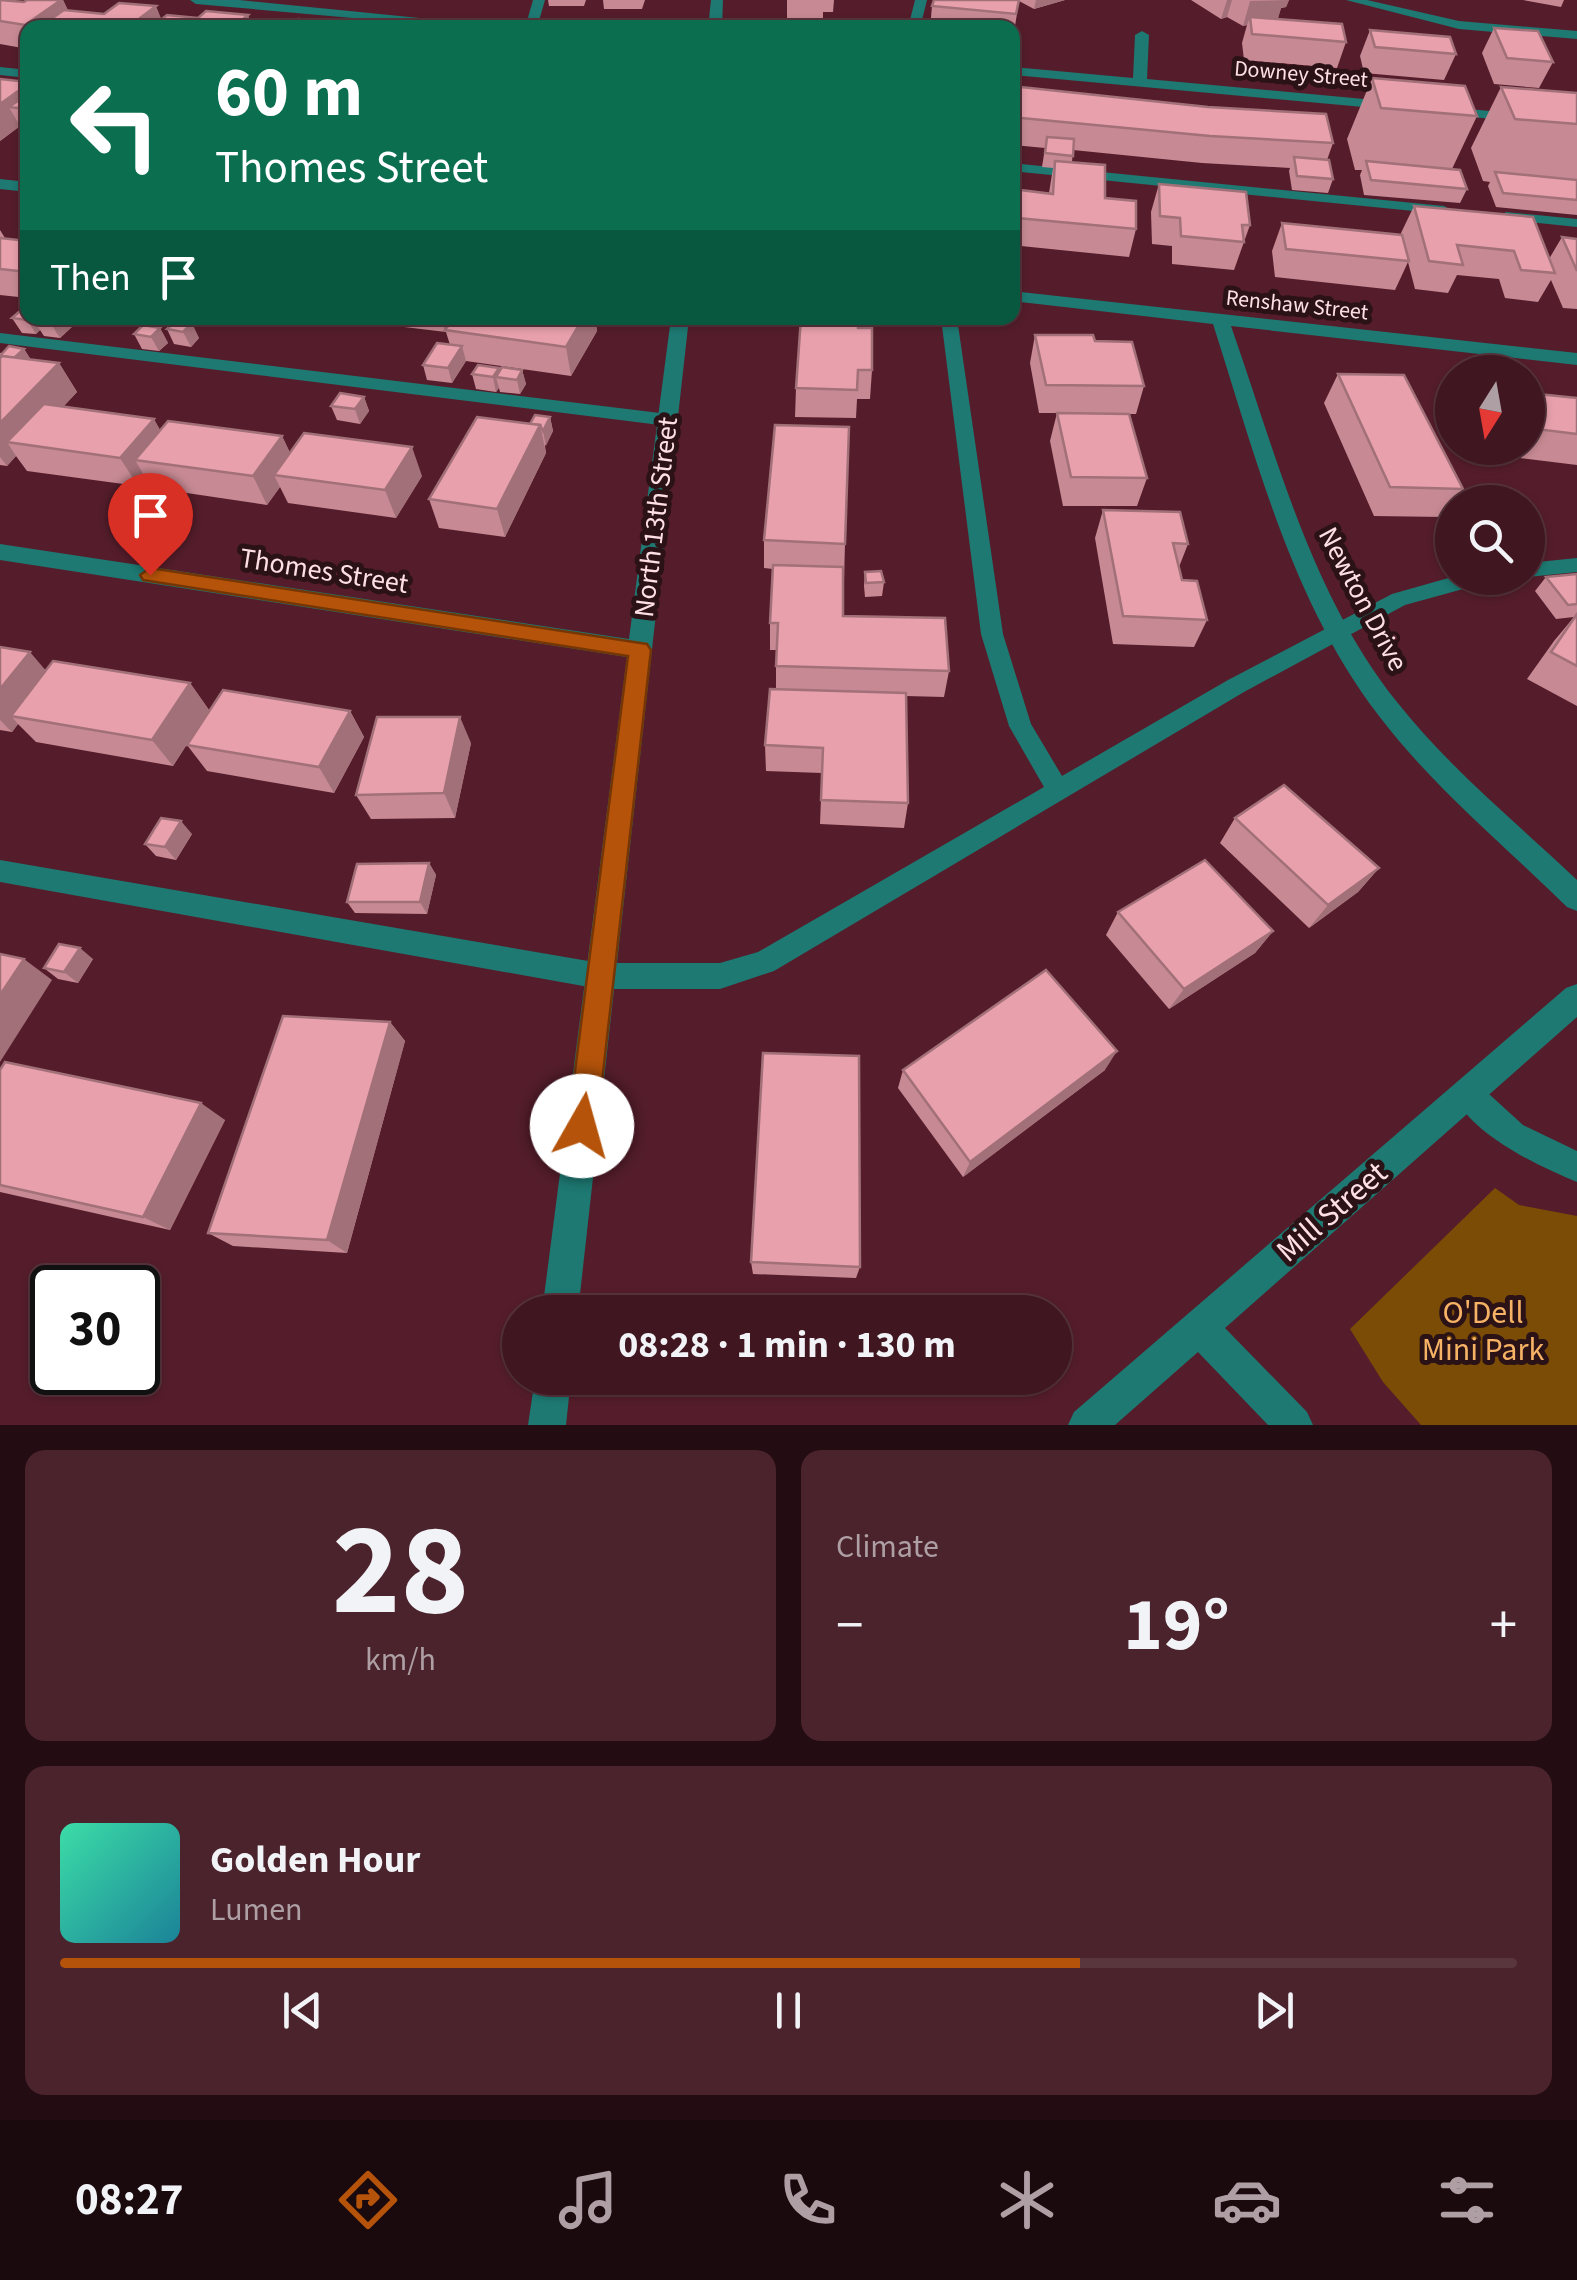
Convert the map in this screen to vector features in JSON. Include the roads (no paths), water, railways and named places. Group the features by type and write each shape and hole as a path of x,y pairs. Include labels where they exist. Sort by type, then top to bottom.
{"street":[{"path":"196,0 302,4 443,20"},
{"path":"1140,82 1142,35"},
{"name":"Downey Street","path":"1020,72 1418,108"},
{"path":"1438,110 1577,123"},
{"name":"Renshaw Street","path":"1020,297 1577,359"},
{"name":"Newton Drive","path":"1220,319 1300,550 1339,631 1388,708 1577,898"},
{"name":"North 13th Street","path":"562,1295 679,325"},
{"name":"Thomes Street","path":"0,552 640,650"},
{"name":"Mill Street","path":"1087,1425 1577,998"},
{"path":"1199,1327 1294,1425"},
{"path":"547,1425 550,1395"}],"lane":[{"path":"1352,0 1459,25 1577,35"},
{"path":"1020,168 1452,211"},
{"path":"1488,214 1577,223"},
{"path":"950,325 992,634 1020,726 1058,790"},
{"path":"0,338 668,420"},
{"path":"1545,568 1577,565"},
{"path":"0,871 600,976 720,976 765,962 1236,686 1399,599 1435,589"},
{"path":"1468,1094 1513,1136 1577,1167"}],"park label":[{"name":"O'Dell Mini Park","path":"1483,1332"}]}
